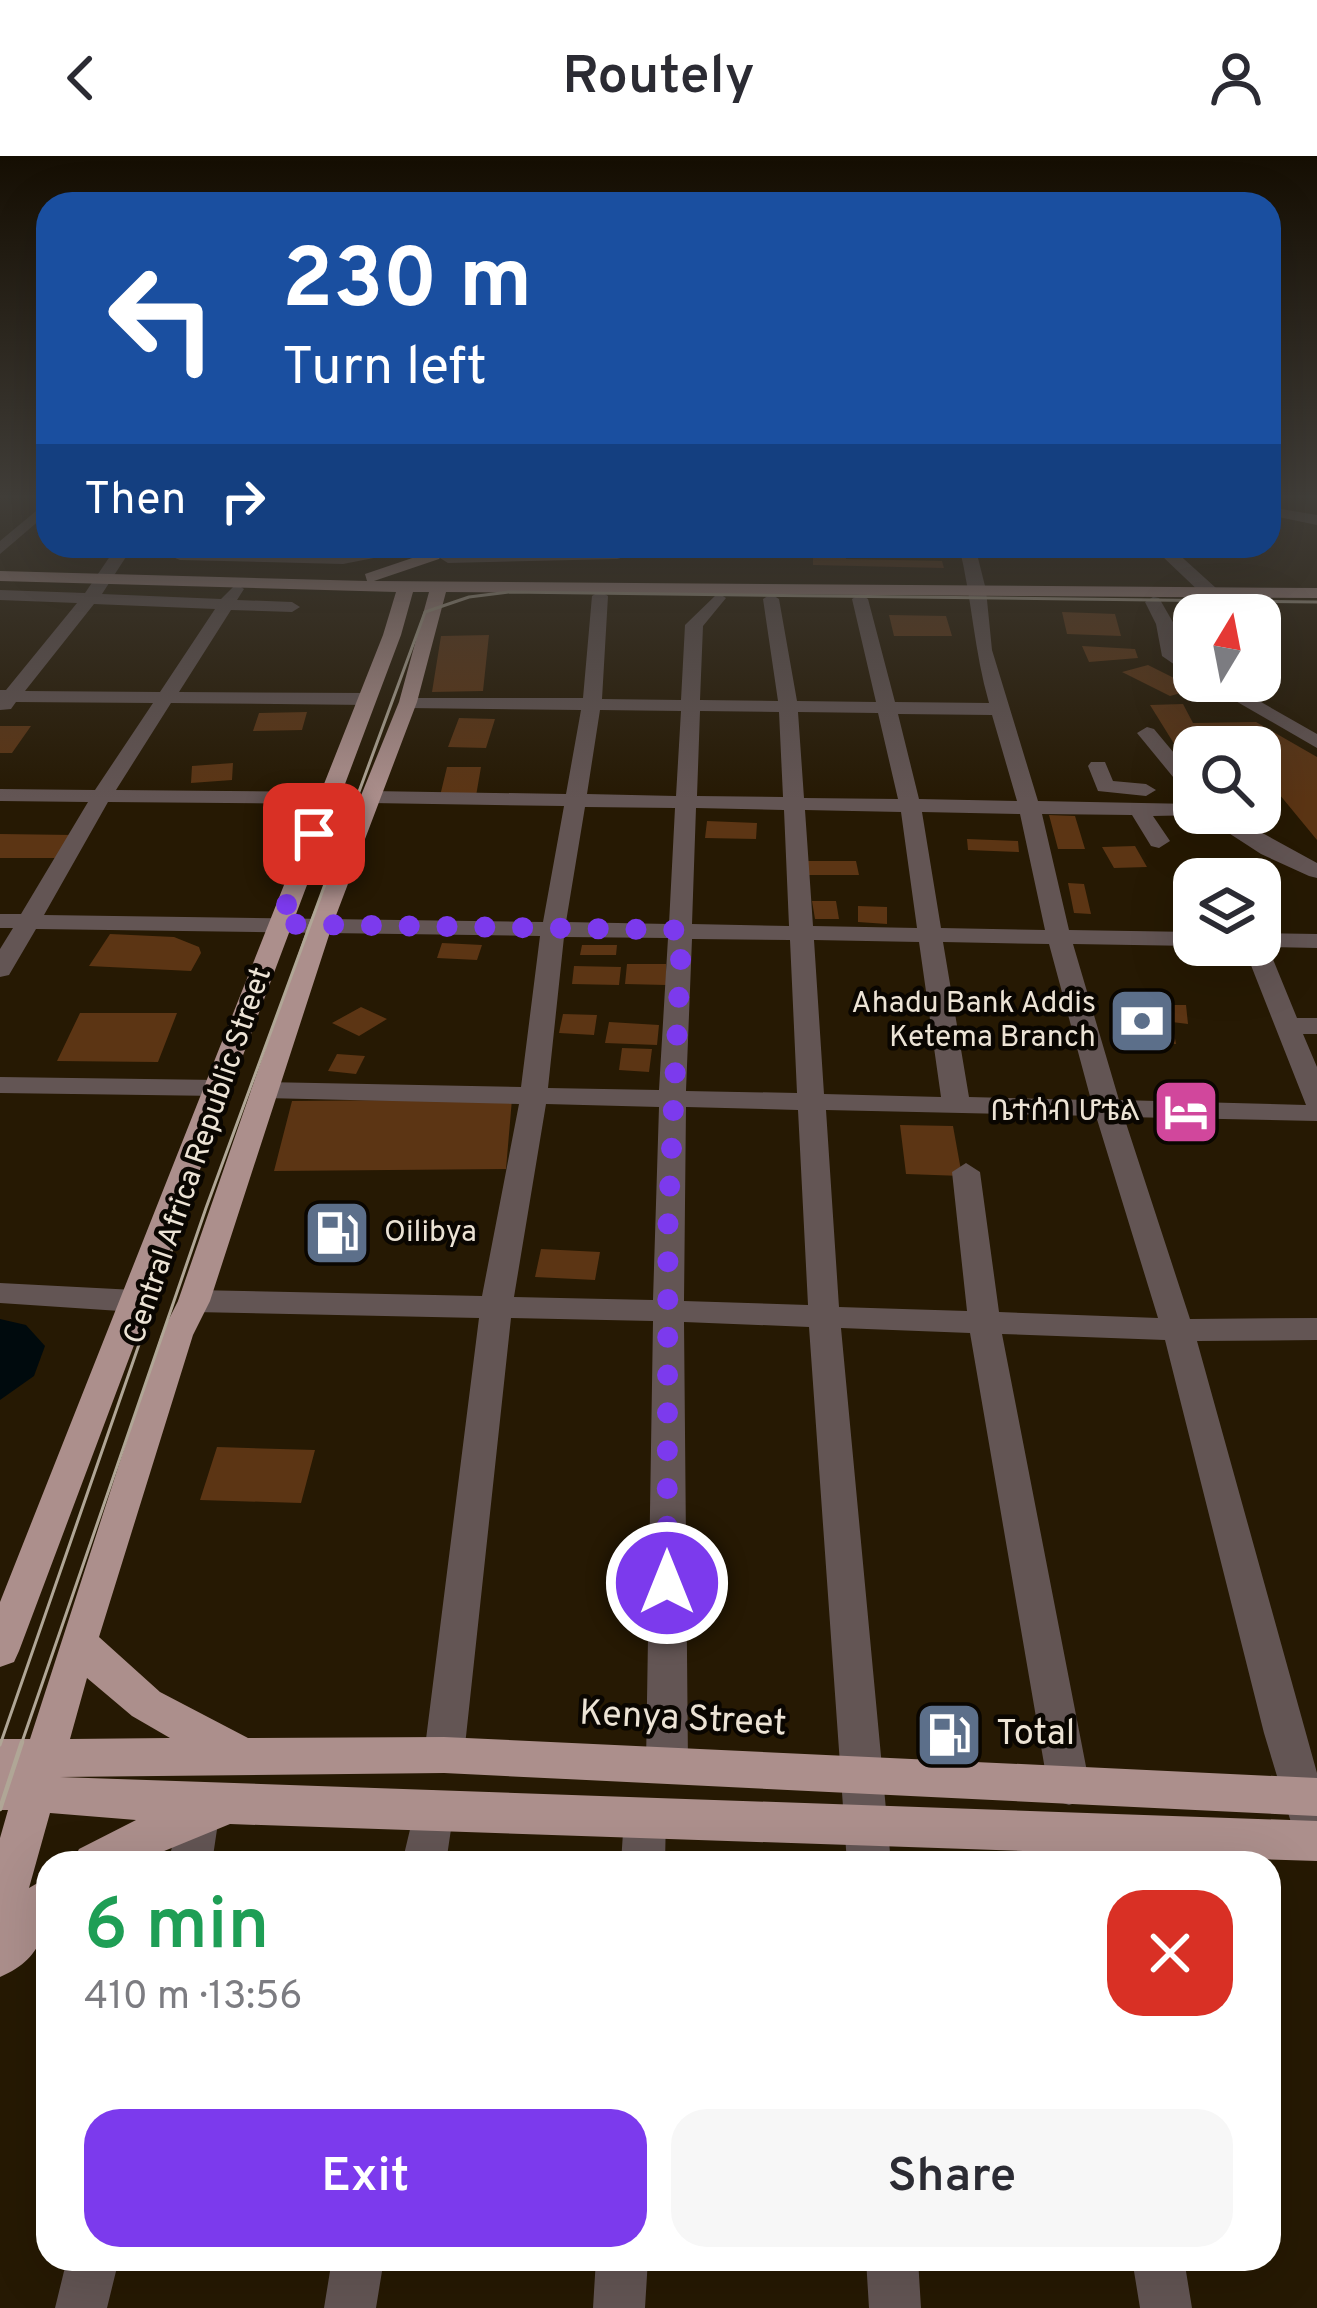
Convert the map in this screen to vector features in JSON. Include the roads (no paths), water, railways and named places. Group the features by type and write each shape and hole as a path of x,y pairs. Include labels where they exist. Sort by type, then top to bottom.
{"main road":[{"path":"365,598 394,618"},
{"name":"Central Africa Republic Street","path":"4,1636 219,1088 402,598"},
{"name":"Central Africa Republic Street","path":"0,1911 26,1780 79,1640 177,1335 194,1301 320,926 408,701 435,598"},
{"path":"429,617 470,598"},
{"path":"741,598 877,598"},
{"path":"1064,598 1317,604"},
{"path":"79,1640 95,1663 123,1687 200,1736 254,1754"},
{"name":"Kenya Street","path":"26,1780 254,1754 443,1755 1311,1797"},
{"path":"0,1757 26,1780 217,1809 645,1817 868,1844 1085,1849 1317,1840"},
{"path":"116,1851 147,1834 217,1809"},
{"path":"0,1955 36,1912"}],"street":[{"path":"4,700 88,598"},
{"path":"0,970 101,797 230,598"},
{"path":"240,598 292,607"},
{"path":"443,1755 496,1308 534,1094 553,930 592,703 600,598"},
{"path":"667,1764 666,1311 673,1079 694,625 718,598"},
{"path":"978,598 983,650 1030,810 1059,937 1106,1107 1178,1330 1311,1797 1317,1840"},
{"path":"771,599 788,705 824,1318 868,1844"},
{"path":"860,599 890,706 911,808 956,1103"},
{"path":"1153,602 1165,624 1173,657"},
{"path":"4,700 367,699"},
{"path":"408,701 998,709"},
{"path":"1247,702 1317,742"},
{"path":"1147,733 1173,765"},
{"path":"1098,766 1105,787 1112,790 1173,790"},
{"path":"0,795 328,797"},
{"path":"371,797 1173,810"},
{"path":"1138,809 1159,841"},
{"path":"1245,834 1317,871"},
{"path":"0,921 1173,939"},
{"path":"1281,942 1317,941"},
{"path":"1265,966 1317,1100"},
{"path":"1285,1026 1317,1026"},
{"path":"0,1085 219,1088"},
{"path":"264,1090 1317,1113"},
{"path":"966,1172 984,1323 1069,1787"},
{"path":"0,1293 135,1301"},
{"path":"194,1301 666,1311 1178,1330 1317,1329"},
{"path":"196,1851 217,1809"},
{"path":"426,1851 433,1810"},
{"path":"644,1851 645,1817"},
{"path":"81,2308 90,2271"},
{"path":"350,2308 356,2271"},
{"path":"619,2308 621,2271"},
{"path":"893,2271 895,2308"},
{"path":"1160,2271 1166,2308"}],"tram line":[{"path":"21,1744 206,1208 425,612 465,598"},
{"path":"1028,598 1317,602"},
{"path":"0,1745 185,1212"},
{"path":"0,1809 21,1744"}],"place":[{"name":"Ahadu Bank Addis Ketema Branch","path":"1142,1021"},
{"name":"ቤተሰብ ሆቴል","path":"1186,1112"},
{"name":"Oilibya","path":"337,1233"},
{"name":"Total","path":"949,1735"}]}
